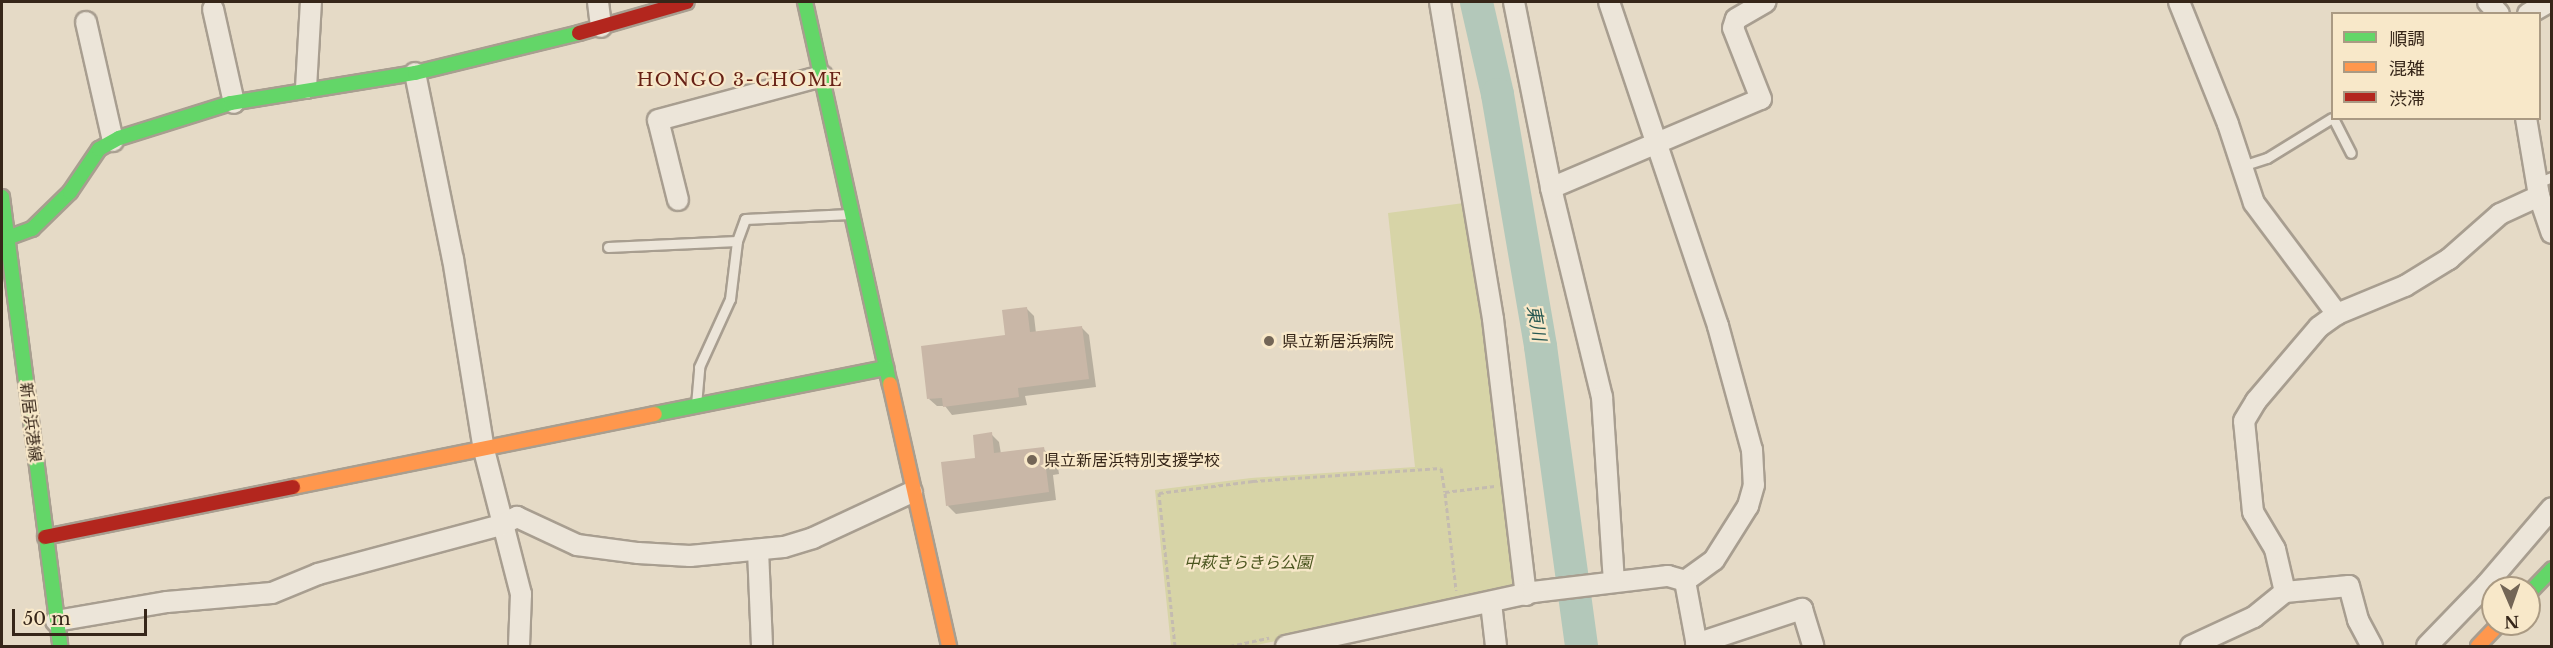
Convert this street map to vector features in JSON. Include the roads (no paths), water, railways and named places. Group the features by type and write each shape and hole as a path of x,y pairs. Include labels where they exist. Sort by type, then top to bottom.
{"main road":[{"path":"7,238 32,230 70,192 84,166 99,149 113,141 234,103 306,88 415,73 601,27 687,2"},
{"path":"805,2 912,492 949,646"},
{"name":"新居浜港線","path":"2,197 7,238 6,265 60,646"},
{"path":"45,537 886,368"},
{"path":"2541,580 2552,569"}],"street":[{"path":"306,88 311,2"},
{"path":"598,2 601,27"},
{"path":"1440,2 1493,319 1512,484 1530,593"},
{"path":"1514,2 1551,188 1602,397 1609,582"},
{"path":"1609,2 1718,326 1752,450 1754,485 1748,506 1714,560 1685,581"},
{"path":"1551,188 1761,99 1733,28 1736,19 1766,2"},
{"path":"2179,2 2254,203 2337,314"},
{"path":"2532,12 2549,2"},
{"path":"213,9 234,103"},
{"path":"86,22 113,141"},
{"path":"415,73 453,259 484,450 501,525 521,594 519,646"},
{"path":"678,200 658,120 822,76"},
{"path":"2526,120 2552,233"},
{"path":"2285,592 2276,549 2253,512 2244,421 2256,400 2319,327 2337,314 2405,286 2449,259 2500,214 2542,185"},
{"path":"56,621 167,602 272,593 318,574 501,525 518,517 577,545 638,553 690,556 758,550 813,538 912,492"},
{"path":"2427,646 2486,585 2552,508"},
{"path":"758,550 762,646"},
{"path":"1281,642 1491,603 1530,593 1668,576 1685,581"},
{"path":"1685,581 1697,645 1802,609 1813,646"},
{"path":"2203,644 2254,617 2285,592 2349,586 2358,620 2372,646"},
{"path":"1491,603 1496,646"}],"lane":[{"path":"2242,166 2266,158 2331,119"},
{"path":"2334,120 2351,153"},
{"path":"696,407 699,367 730,299 737,241 745,219 852,214"},
{"path":"608,247 737,241"}],"waterway":[{"name":"東川","path":"1476,2 1497,94 1540,346 1581,646"}],"place":[{"name":"県立新居浜病院","path":"1269,341"},
{"name":"県立新居浜特別支援学校","path":"1032,460"}],"district":[{"name":"HONGO 3-CHOME","path":"740,80"}],"park label":[{"name":"中萩きらきら公園","path":"1248,562"}]}
